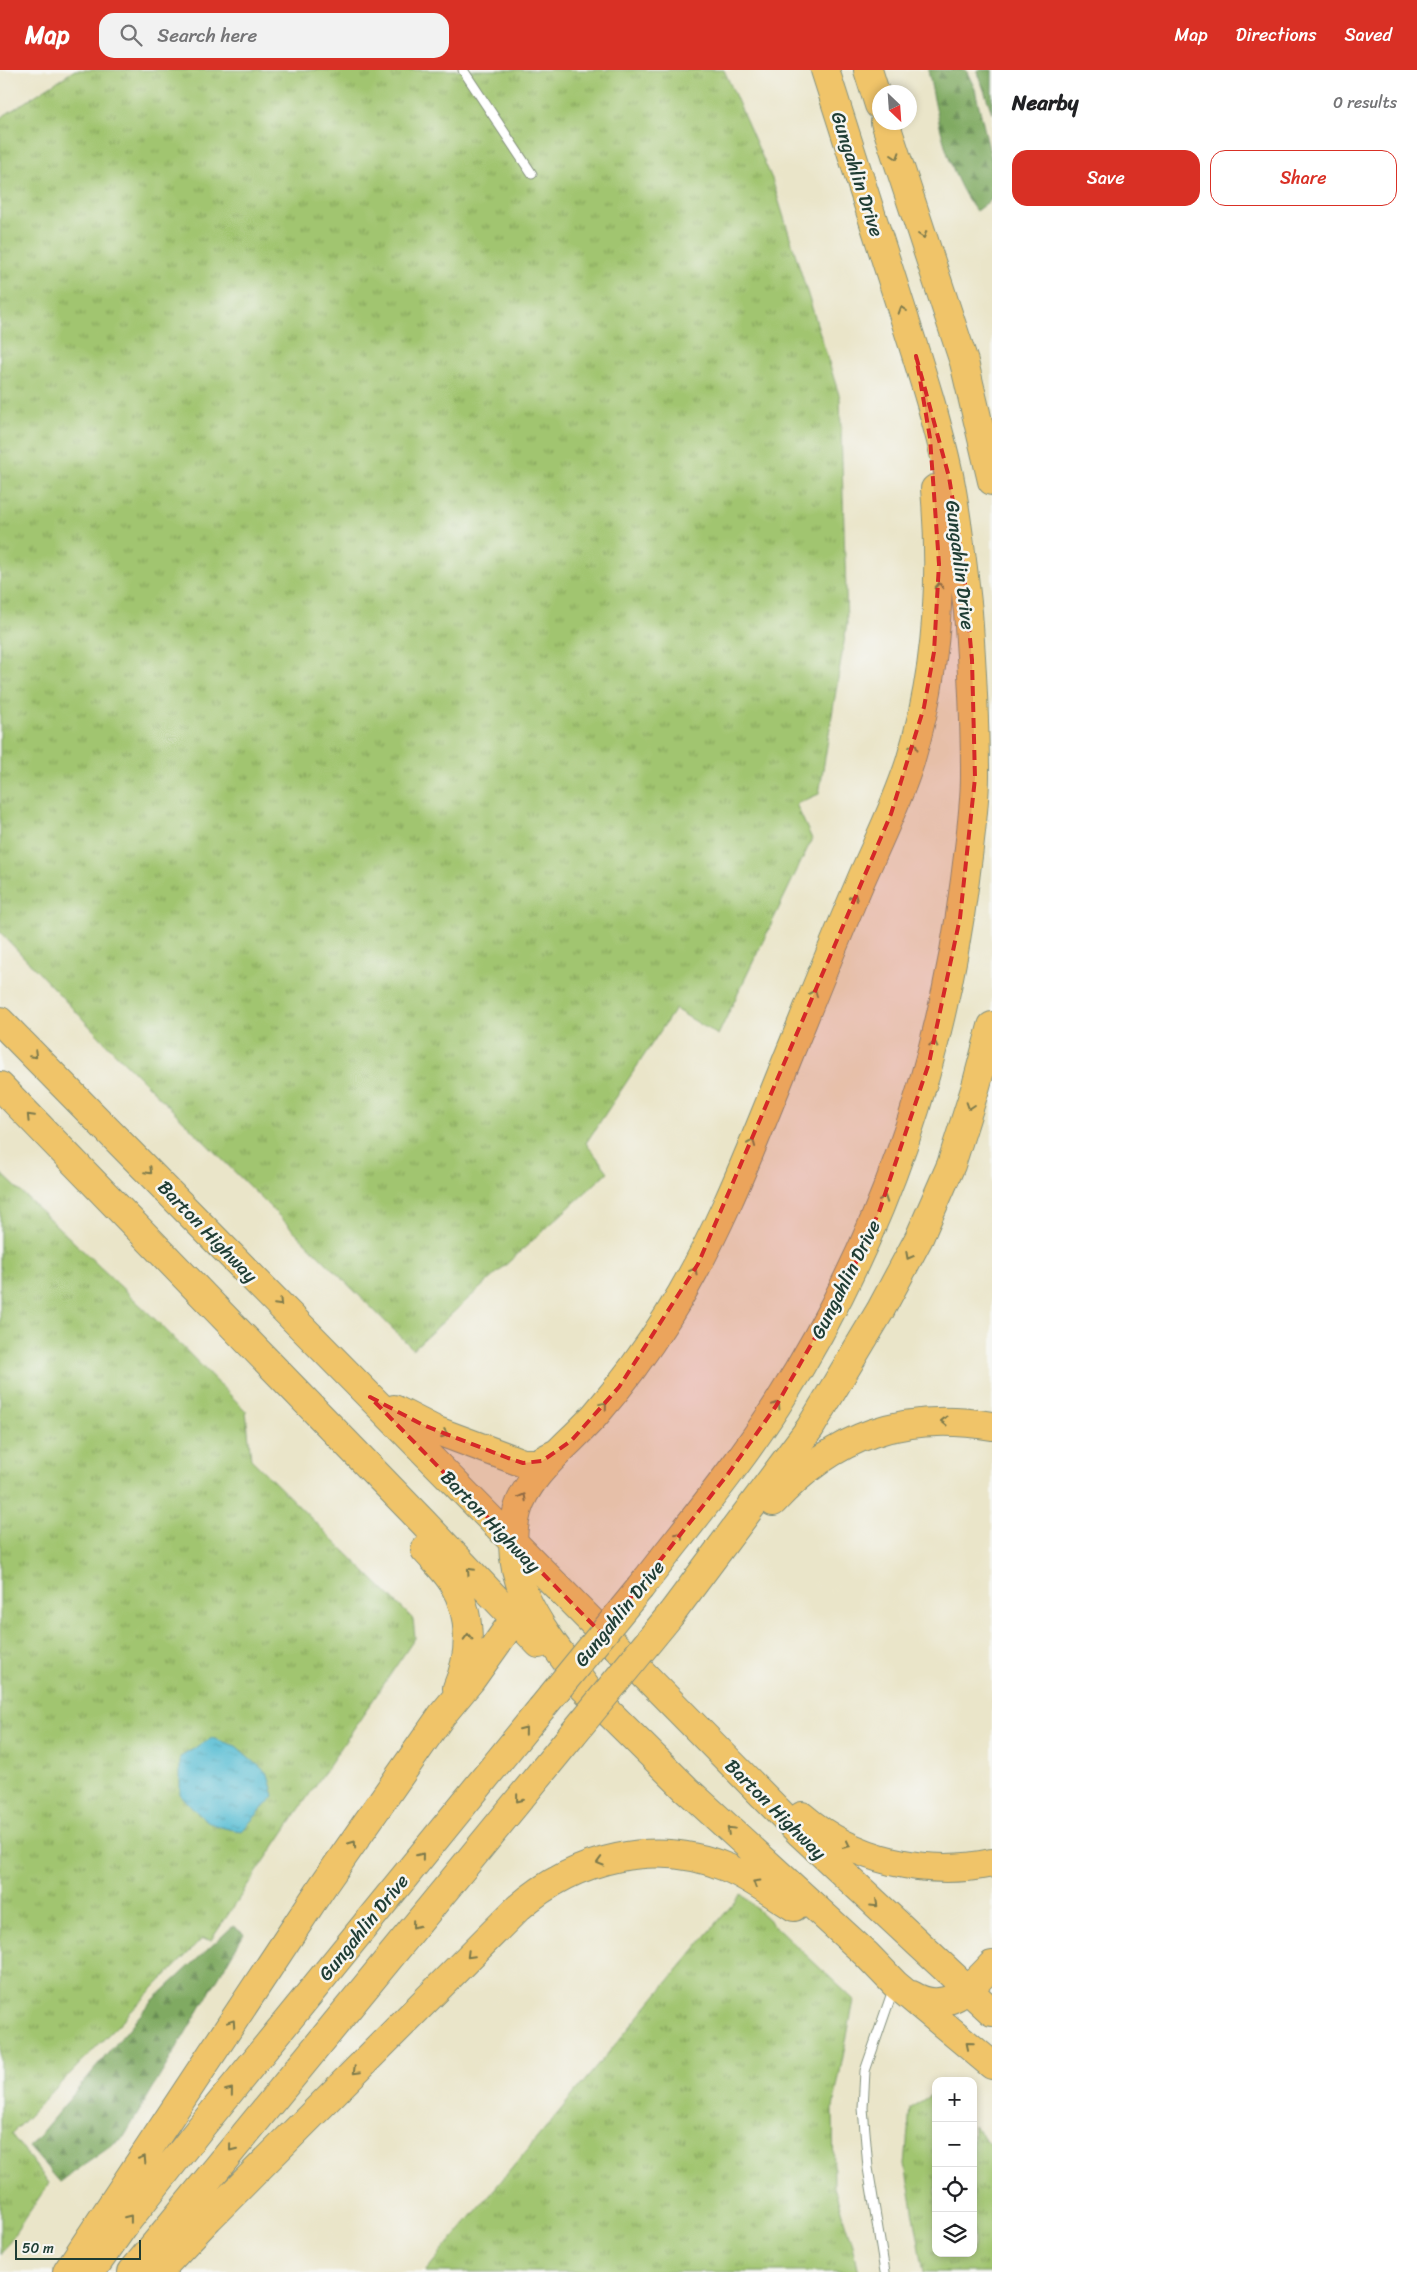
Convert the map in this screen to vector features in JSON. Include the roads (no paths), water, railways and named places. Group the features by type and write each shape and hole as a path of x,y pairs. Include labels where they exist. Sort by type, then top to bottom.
{"highway":[{"name":"Gungahlin Drive","path":"91,2272 125,2224 201,2127 640,1588 728,1474 776,1406 848,1280 879,1212 906,1140 929,1063 945,996 960,918 975,778 972,660 963,563 949,477 937,424 825,70"},
{"path":"868,70 873,85"},
{"path":"888,130 964,362 992,431"},
{"path":"523,1614 517,1580 514,1544 516,1514 526,1492 535,1479 571,1442 619,1387 648,1347 685,1287 712,1236 845,917 891,814 909,764 924,707 934,652 939,564 930,438 916,356"},
{"path":"964,362 992,481"},
{"name":"Barton Highway","path":"0,1020 649,1682 814,1847 992,2012"},
{"name":"Gungahlin Drive","path":"132,2272 672,1613 810,1428 880,1311 919,1238 951,1165 976,1086 992,1026"},
{"path":"0,1086 59,1149 422,1521 523,1614 593,1697 686,1789 901,1988 992,2065"},
{"path":"59,1149 192,1300 453,1583 465,1611 468,1650 462,1677 442,1715"},
{"path":"370,1397 429,1428 523,1463 542,1461 571,1442"},
{"path":"672,1613 788,1485 806,1469 837,1449 876,1432 915,1423 955,1421 992,1426"},
{"path":"67,2272 324,1884 442,1715 523,1614 552,1603 567,1606 581,1613"},
{"path":"649,1682 701,1717 798,1813 816,1827 841,1842 864,1853 912,1866 952,1868 992,1863"},
{"path":"158,2272 209,2218 518,1908 541,1889 569,1872 609,1859 643,1854 671,1854 700,1859 738,1872 856,1946"},
{"path":"901,1988 917,1999 931,2003 949,2000 968,1990 992,1965"}],"lane":[{"path":"463,70 532,174"},
{"path":"884,2272 868,2168 863,2108 865,2070 901,1988"}],"water":[{"path":"212,1738 236,1746 268,1774 274,1796 242,1831 221,1827 206,1820 180,1794 180,1757"}]}
